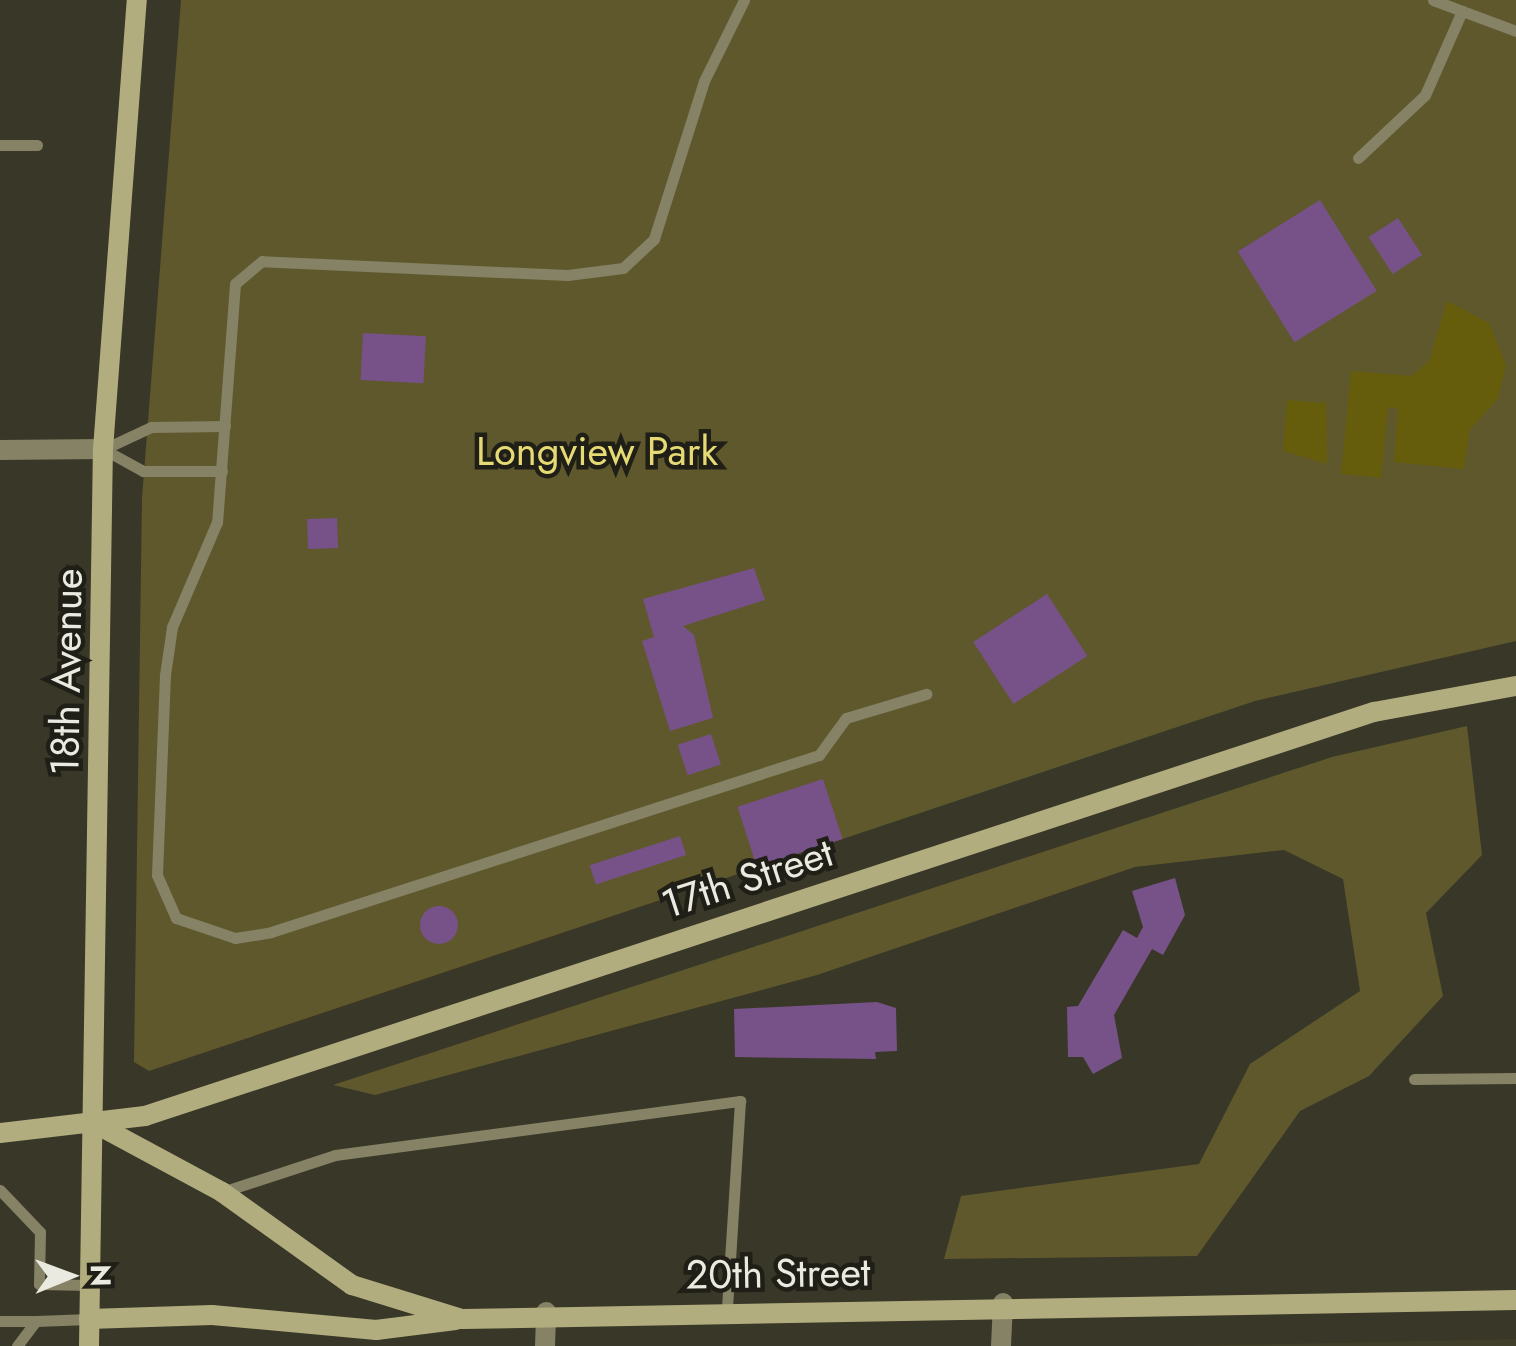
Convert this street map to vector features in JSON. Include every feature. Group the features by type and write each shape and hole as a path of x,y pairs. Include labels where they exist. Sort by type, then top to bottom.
{"street":[{"name":"18th Avenue","path":"89,1346 103,449 137,0"},
{"path":"0,450 103,449"},
{"name":"17th Street","path":"0,1133 145,1116 1374,712 1516,686"},
{"name":"20th Street","path":"94,1124 222,1192 352,1285 462,1319 546,1312 1003,1303 1516,1300"},
{"path":"1001,1346 1003,1303"},
{"path":"545,1346 546,1312"},
{"path":"89,1318 212,1315 376,1330 462,1319"}],"lane":[{"path":"744,0 698,98 654,239 639,256 597,276 262,261 234,284 216,522 172,627 165,675 157,875 176,918 191,926 235,938 271,932 819,755 846,718 926,694"},
{"path":"1433,0 1516,31"},
{"path":"1358,158 1424,95 1462,11"},
{"path":"0,145 38,145"},
{"path":"103,449 151,427 224,426"},
{"path":"103,449 143,471 222,471"},
{"path":"1414,1079 1516,1078"},
{"path":"222,1192 335,1155 740,1101 727,1309"},
{"path":"0,1190 40,1232 39,1284 89,1285"},
{"path":"0,1321 89,1318"},
{"path":"17,1346 36,1320"}],"shaded area":[{"path":"1447,301 1489,323 1506,365 1498,399 1470,429 1464,469 1394,462 1398,409 1388,407 1381,478 1341,474 1351,371 1412,376 1429,361"},
{"path":"1326,394 1327,464 1283,451 1287,400 1325,403"},
{"path":"1516,1339 1516,1346 1183,1346"}],"green space":[{"name":"Longview Park","path":"181,0 1516,0 1516,641 1255,701 149,1071 134,1062 142,498"},
{"path":"1467,726 1482,855 1426,913 1443,996 1369,1076 1300,1111 1197,1256 944,1259 961,1196 1199,1164 1250,1064 1360,991 1343,879 1284,850 1135,867 817,975 375,1095 333,1085 1332,757"}],"building":[{"path":"1320,200 1377,291 1294,342 1238,251"},
{"path":"1398,218 1422,255 1393,274 1369,237"},
{"path":"363,333 426,336 423,383 361,380"},
{"path":"337,518 338,548 308,549 307,519"},
{"path":"754,568 765,600 683,626 694,635 713,718 670,731 642,641 654,637 643,599"},
{"path":"1047,594 1087,656 1014,704 973,642"},
{"path":"711,734 721,764 688,775 678,745"},
{"path":"823,779 842,839 757,867 737,807"},
{"path":"680,836 686,855 596,884 590,865"},
{"path":"1175,878 1185,915 1163,955 1152,949 1114,1015 1122,1058 1093,1074 1083,1057 1068,1057 1067,1007 1078,1006 1123,930 1137,938 1143,927 1132,891"},
{"path":"439,906 452,912 458,925 452,938 439,944 426,938 420,925 426,912"},
{"path":"877,1002 896,1008 897,1051 875,1052 876,1059 735,1057 734,1009"}]}
